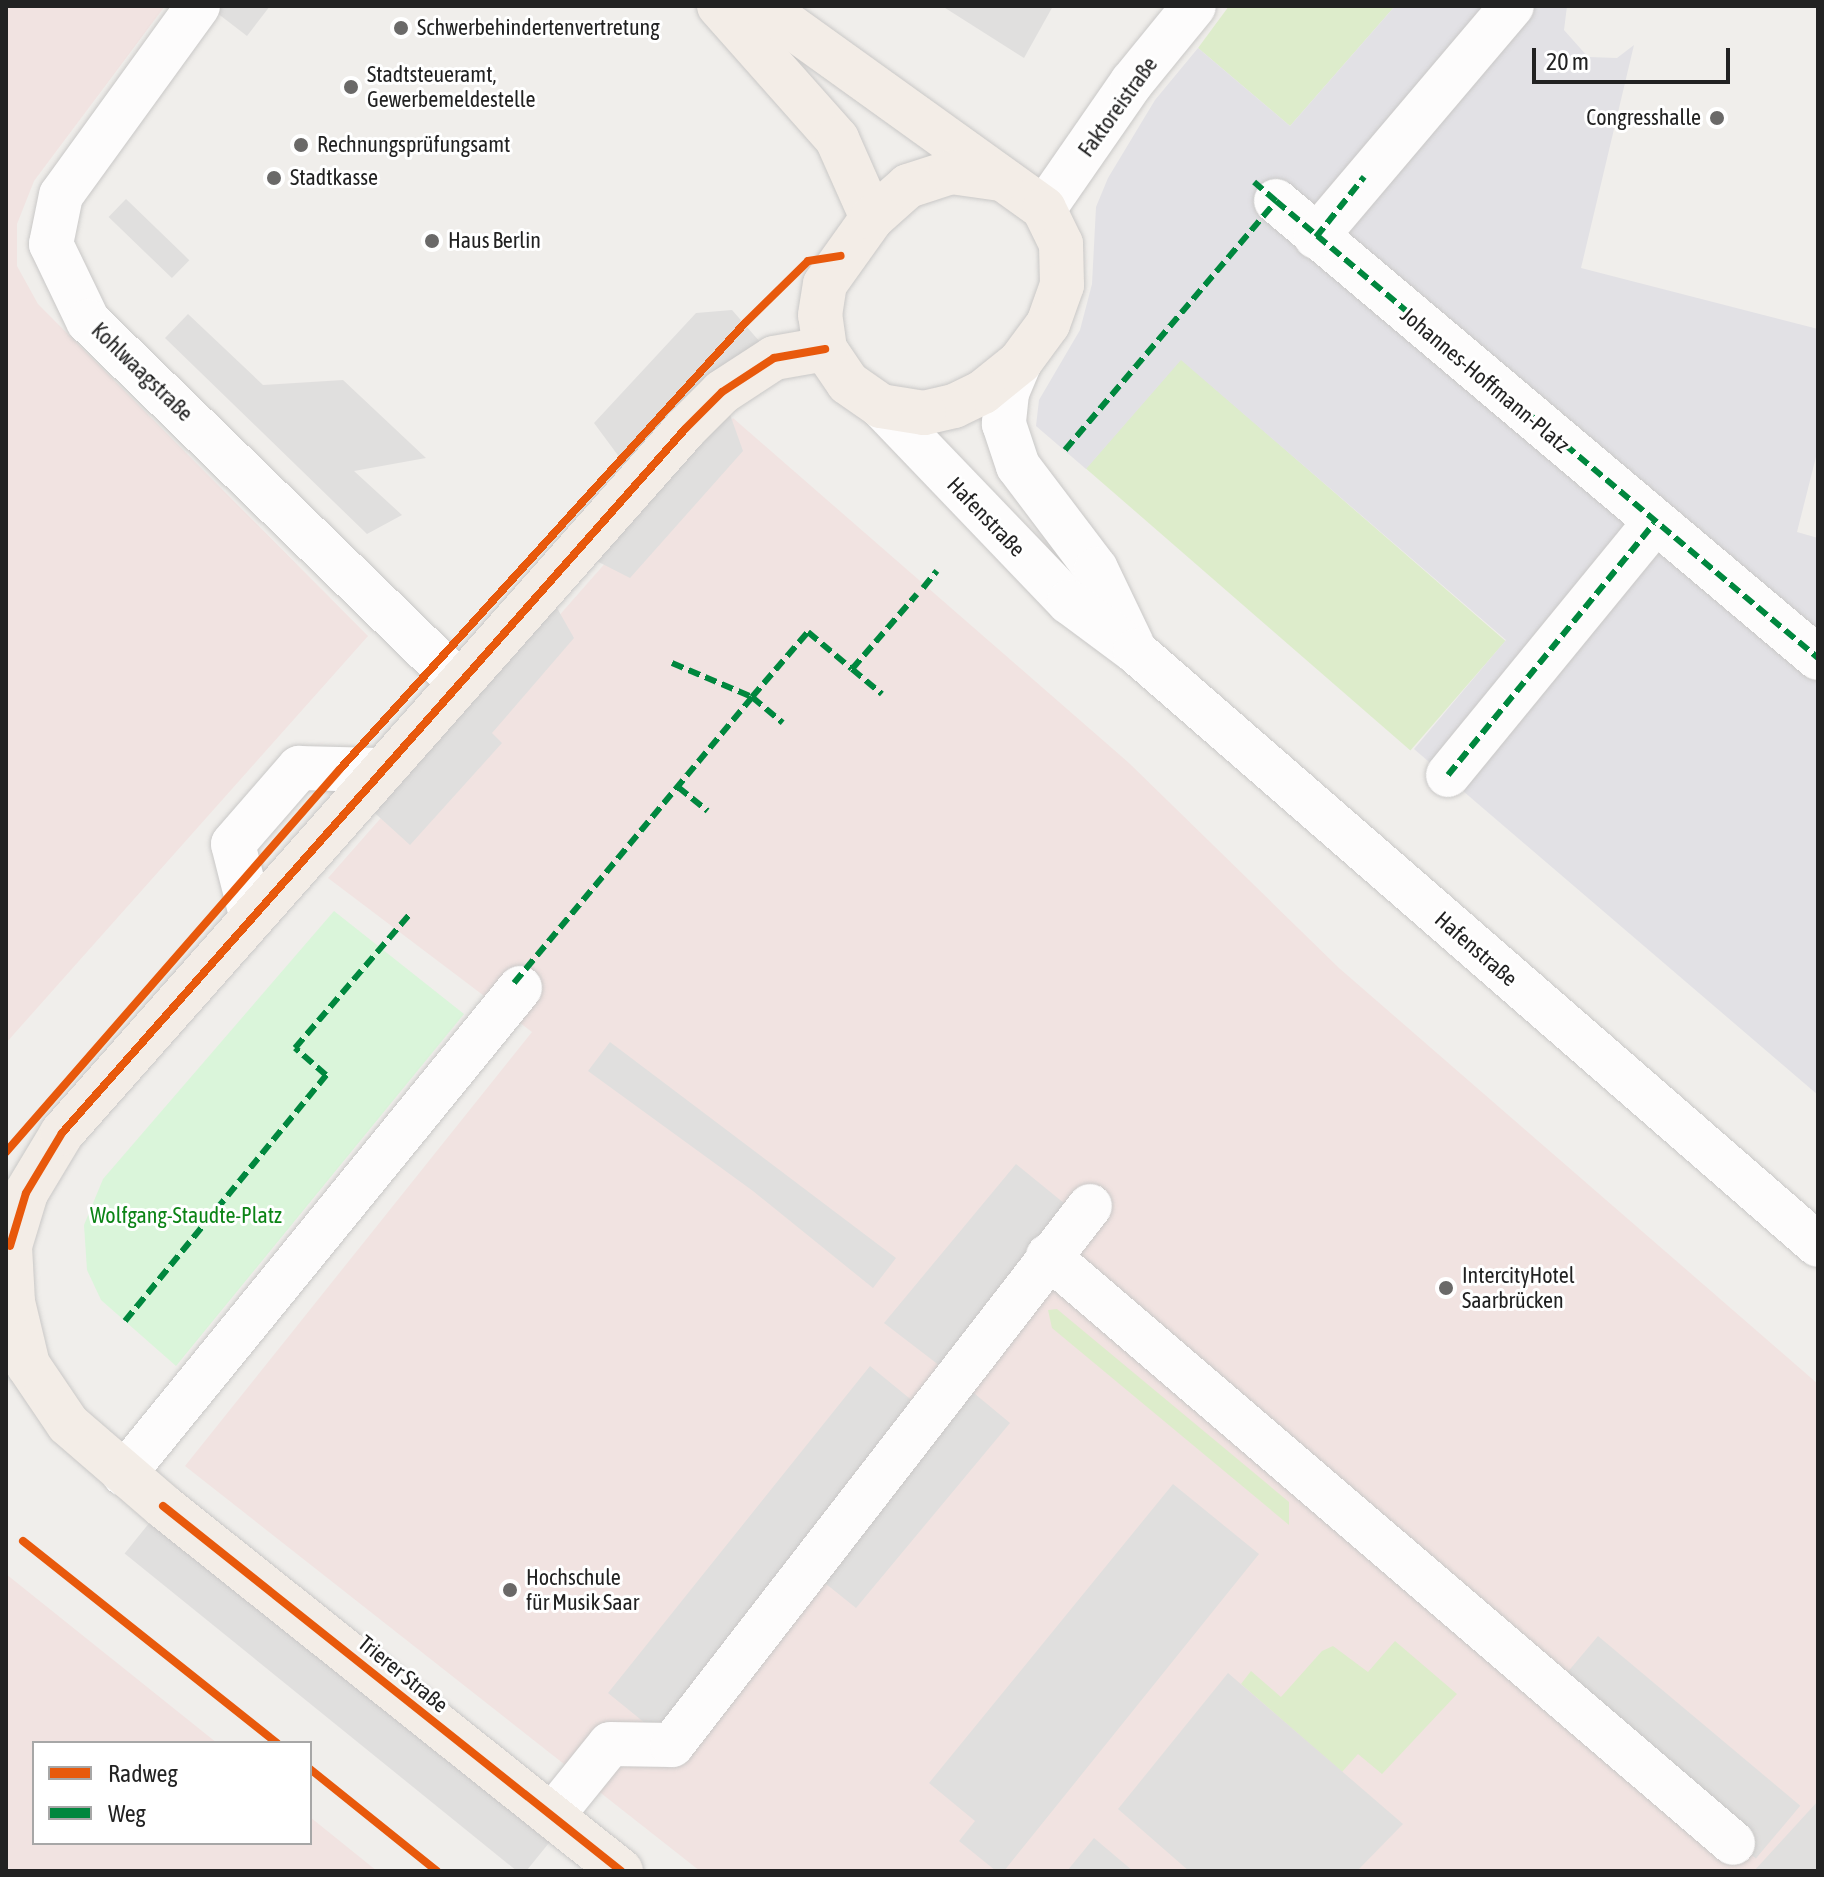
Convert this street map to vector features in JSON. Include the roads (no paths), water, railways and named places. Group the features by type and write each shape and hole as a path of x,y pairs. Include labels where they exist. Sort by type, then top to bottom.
{"main road":[{"path":"719,6 837,139 872,218"},
{"path":"762,6 1044,209 1061,244 1062,285 1048,324 1020,362 983,392 954,406 924,413 881,406 848,383 825,349 820,315 825,284 872,218 908,186 951,172 1001,179"},
{"path":"8,1245 26,1193 62,1133 458,681 722,392 774,358 825,349"},
{"name":"Trierer Straße","path":"8,1245 13,1302 28,1365 68,1424 124,1474 621,1871"}],"street":[{"name":"Kohlwaagstraße","path":"198,6 61,195 51,244 88,321 458,681"},
{"name":"Faktoreistraße","path":"1044,209 1132,82 1194,6"},
{"path":"1316,237 1512,6"},
{"name":"Johannes-Hoffmann-Platz","path":"1276,201 1654,523 1818,658"},
{"name":"Hafenstraße","path":"1020,362 1007,393 1004,424 1018,466 1096,569 1135,651"},
{"name":"Hafenstraße","path":"881,406 1069,602 1135,651 1818,1245"},
{"path":"1448,775 1654,523"},
{"path":"251,915 233,844 280,789 299,768 378,770"},
{"path":"124,1474 520,988"},
{"path":"552,1816 610,1744 672,1745 931,1416 1048,1256 1090,1206"},
{"path":"1048,1256 1733,1843"}],"place":[{"name":"Schwerbehindertenvertretung","path":"401,28"},
{"name":"Stadtsteueramt, Gewerbemeldestelle","path":"351,87"},
{"name":"Congresshalle","path":"1717,118"},
{"name":"Rechnungsprüfungsamt","path":"301,145"},
{"name":"Stadtkasse","path":"274,178"},
{"name":"Haus Berlin","path":"432,241"},
{"name":"IntercityHotel Saarbrücken","path":"1446,1288"},
{"name":"Hochschule für Musik Saar","path":"510,1590"}],"park label":[{"name":"Wolfgang-Staudte-Platz","path":"186,1216"}]}
